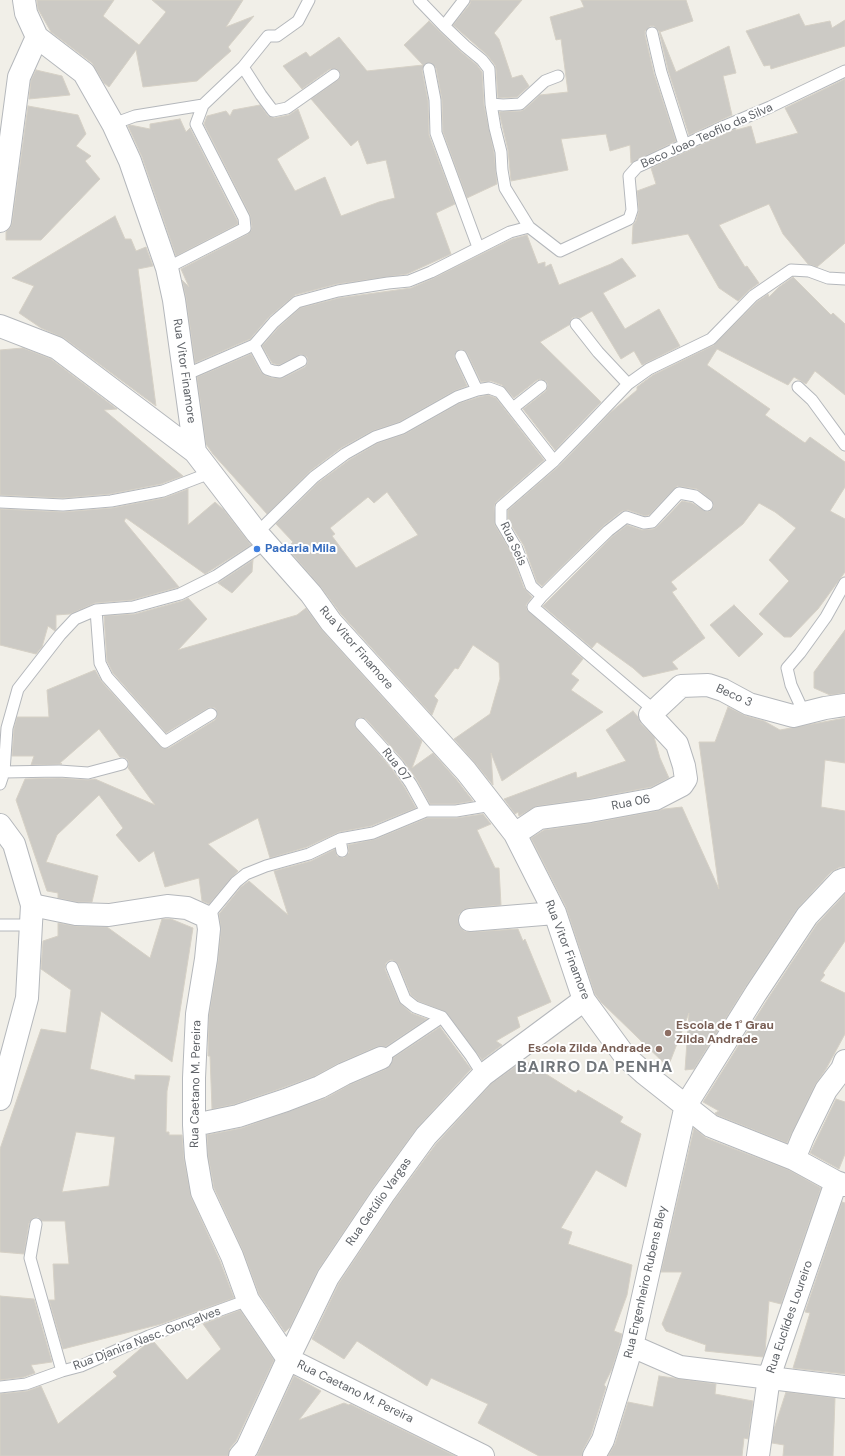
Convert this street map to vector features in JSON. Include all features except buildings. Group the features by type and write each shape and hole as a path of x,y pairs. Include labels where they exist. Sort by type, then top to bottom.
{"street":[{"name":"Rua Vitor Finamore","path":"24,0 26,13 37,37 84,73 114,124 130,161 167,268 174,300 194,452 261,538 311,594 331,622 461,765 515,834 555,913 584,1000 625,1056 711,1126 794,1159 841,1184"},
{"path":"0,221 19,78 37,37"},
{"path":"0,326 58,348 194,452"},
{"name":"Beco 3","path":"655,711 681,686 708,685 722,690 749,704 793,716 845,705"},
{"name":"Rua 06","path":"515,834 539,818 590,811 655,799 682,785 686,779 684,766 677,744 650,715 655,711"},
{"path":"0,825 14,844 31,915 27,998 0,1098"},
{"name":"Rua Engenheiro Rubens Bley","path":"594,1456 603,1440 632,1346 686,1105 756,993 807,916 840,881 845,879"},
{"path":"31,915 109,914 167,906 187,908 207,917"},
{"path":"470,920 555,913"},
{"name":"Rua Caetano M. Pereira","path":"207,917 209,929 206,959 197,1014 194,1078 196,1157 202,1192 232,1256 248,1300 288,1359 483,1456"},
{"name":"Rua Getúlio Vargas","path":"240,1456 247,1448 328,1277 383,1195 426,1136 483,1075 584,1000"},
{"path":"194,1125 238,1116 286,1100 320,1087 344,1074 381,1058"},
{"path":"794,1159 826,1090 842,1069 845,1061"},
{"name":"Rua Euclídes Loureiro","path":"758,1456 770,1377 841,1184"},
{"path":"632,1346 680,1367 845,1387"}],"lane":[{"path":"167,268 244,228 244,218 196,124 203,105 243,67 268,36 276,36 298,21 308,0"},
{"name":"Beco Joao Teofilo da Silva","path":"419,0 464,46 482,60 489,69 491,104 501,152 505,188 529,227 560,251 629,219 632,210 629,176 638,167 724,126 770,108 845,71"},
{"path":"444,26 464,0"},
{"path":"652,33 661,72 684,144"},
{"path":"243,67 273,111 287,108 334,74"},
{"path":"429,69 435,100 436,133 478,247"},
{"path":"491,104 520,104 545,81 558,76"},
{"path":"114,124 135,116 203,105"},
{"path":"185,375 254,345 274,322 297,302 338,291 388,282 409,281 510,232 529,227"},
{"name":"Rua Seis","path":"542,596 531,586 517,549 501,522 501,507 554,461 628,384 650,369 711,338 753,296 791,270 809,271 828,278 845,279"},
{"path":"576,324 598,352 628,384"},
{"path":"254,345 267,369 280,372 300,361"},
{"path":"461,356 477,390"},
{"path":"513,408 541,386"},
{"path":"798,387 812,400 845,445"},
{"path":"0,784 4,772 7,728 18,689 60,635 75,620 96,610 133,607 180,594 216,576 261,538 314,477 345,454 375,436 402,428 457,396 489,388 500,392 554,461"},
{"path":"0,502 63,505 111,501 163,491 210,473"},
{"path":"655,711 533,607 567,570 608,531 626,517 644,523 652,522 678,493 695,496 707,505"},
{"path":"804,713 791,685 787,668 800,654 826,617 845,583"},
{"path":"96,610 100,663 107,677 165,742 211,714"},
{"name":"Rua 07","path":"361,724 398,765 411,784 426,811"},
{"path":"4,772 59,771 88,773 122,764"},
{"path":"207,917 236,882 246,874 266,866 309,854 340,839 373,833 426,811 456,811 492,805"},
{"path":"340,839 342,851"},
{"path":"0,924 31,915"},
{"path":"392,967 405,999 415,1007 442,1017 483,1075"},
{"path":"381,1058 442,1017"},
{"path":"36,1224 30,1258 62,1371"},
{"name":"Rua Djanira Nasc. Gonçalves","path":"0,1387 26,1384 81,1366 149,1336 248,1300"}],"place":[{"name":"Padaria Mila","path":"257,549"},
{"name":"Escola de 1˚ Grau Zilda Andrade","path":"668,1033"},
{"name":"Escola Zilda Andrade","path":"659,1049"}],"district":[{"name":"BAIRRO DA PENHA","path":"595,1068"}]}
